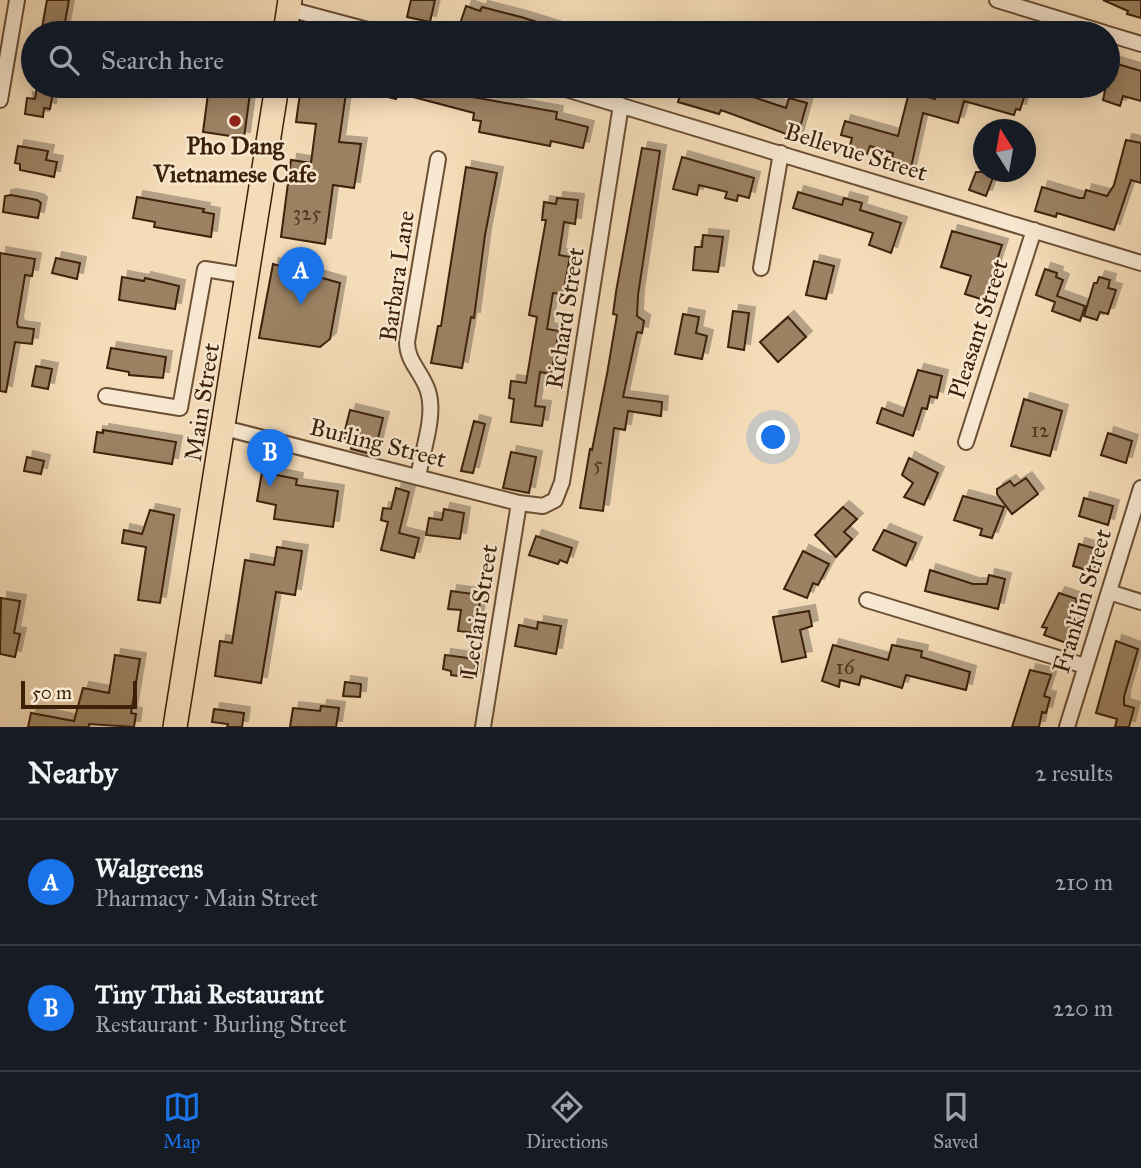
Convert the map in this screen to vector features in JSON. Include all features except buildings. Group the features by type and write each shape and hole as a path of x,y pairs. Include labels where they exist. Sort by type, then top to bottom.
{"main road":[{"name":"Main Street","path":"175,727 225,428 275,98"}],"street":[{"path":"0,100 17,0"},
{"path":"997,0 1064,21"},
{"path":"290,4 342,21"},
{"path":"1120,38 1141,44"},
{"name":"Bellevue Street","path":"597,98 1141,263"},
{"name":"Richard Street","path":"519,503 547,504 555,500 561,487 621,105"},
{"path":"761,268 781,153"},
{"name":"Barbara Lane","path":"418,477 430,401 425,384 408,356 407,342 438,159"},
{"name":"Pleasant Street","path":"966,442 1034,230"},
{"path":"106,396 180,408 205,269 248,276"},
{"name":"Burling Street","path":"225,428 519,503"},
{"name":"Franklin Street","path":"1067,727 1141,488"},
{"name":"Leclair Street","path":"483,727 519,503"},
{"path":"1110,592 1141,602"},
{"path":"867,600 1085,666"}],"place":[{"name":"Pho Dang Vietnamese Cafe","path":"235,121"},
{"name":"Walgreens","path":"301,305"},
{"name":"Tiny Thai Restaurant","path":"270,487"}]}
